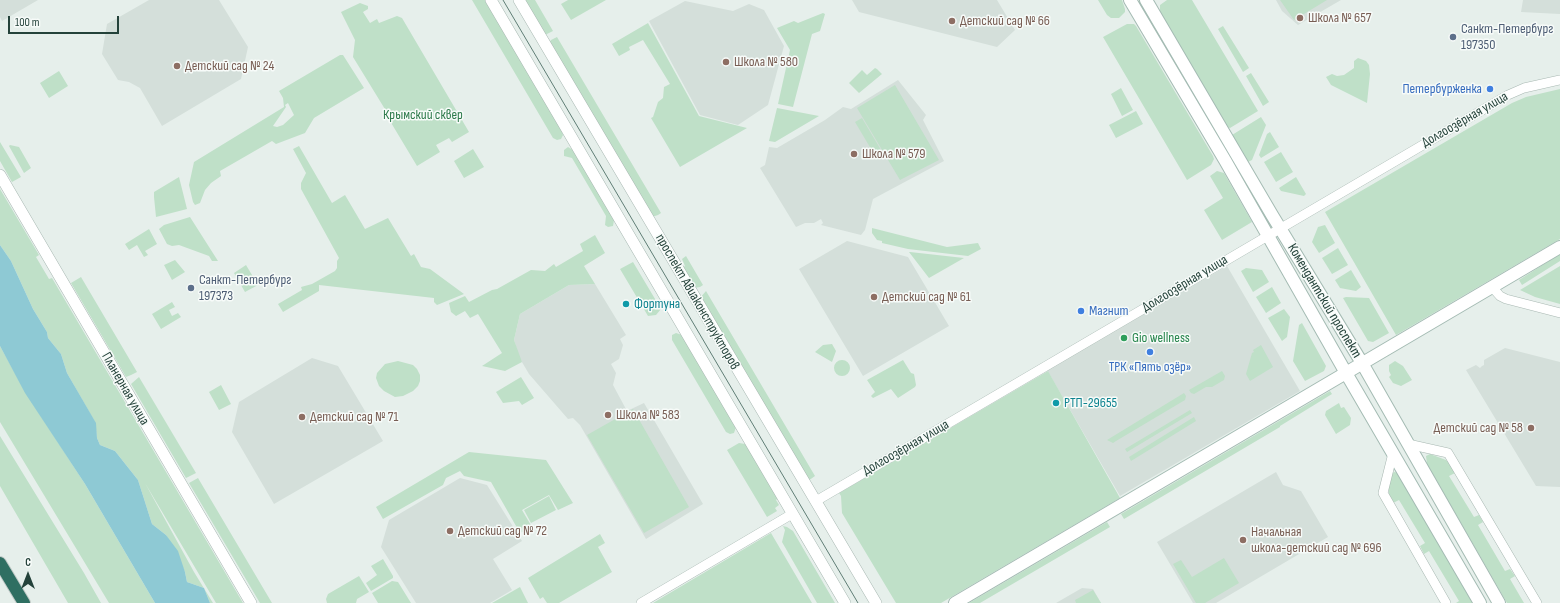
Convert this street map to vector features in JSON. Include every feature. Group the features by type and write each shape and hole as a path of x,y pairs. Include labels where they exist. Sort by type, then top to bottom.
{"highway":[{"path":"0,563 24,603"}],"main road":[{"name":"Комендантский проспект","path":"1130,0 1268,235 1346,373 1480,603"},
{"name":"Комендантский проспект","path":"1146,0 1280,228 1362,363 1499,603"},
{"path":"955,603 1560,246"}],"street":[{"name":"проспект Авиаконструкторов","path":"491,0 845,603"},
{"name":"проспект Авиаконструкторов","path":"519,0 876,603"},
{"name":"Долгоозёрная улица","path":"816,501 1508,95 1524,88 1560,80"},
{"name":"Планерная улица","path":"0,175 251,603"},
{"path":"1492,287 1500,296 1506,299 1560,313"},
{"path":"1408,444 1448,453 1537,603"},
{"path":"1393,453 1383,493 1446,603"},
{"path":"641,603 792,514"}],"shaded area":[{"path":"0,0 38,0 2,21 0,17"},
{"name":"Детский сад № 24","path":"149,0 219,0 248,47 241,79 162,126 140,88 129,82 118,80 102,54 107,24"},
{"name":"Детский сад № 66","path":"852,0 997,0 1015,30 997,47 859,12"},
{"name":"Школа № 657","path":"1276,0 1341,0 1298,25 1282,11"},
{"path":"1523,0 1560,0 1560,14 1521,12"},
{"name":"Школа № 580","path":"685,1 733,11 749,4 764,10 784,46 768,105 738,125 700,115 649,21"},
{"name":"Школа № 579","path":"898,80 926,115 923,120 944,161 873,199 865,230 861,235 821,225 823,223 821,219 814,223 805,223 796,227 760,168 765,165 769,147 777,148 825,120 843,107 851,109"},
{"name":"Детский сад № 61","path":"847,241 908,257 949,326 863,376 799,269"},
{"path":"1227,266 1300,391 1120,496 1047,370"},
{"name":"Школа № 583","path":"595,284 626,335 620,339 623,345 619,359 611,364 616,373 613,385 627,411 644,403 703,504 646,539 580,425 573,418 568,419 529,374 519,357 514,340 520,314 569,285"},
{"name":"Детский сад № 58","path":"1505,348 1560,362 1560,487 1536,486 1466,370 1476,365 1480,368 1484,365 1484,360"},
{"name":"Детский сад № 71","path":"312,358 338,366 383,441 274,504 232,432 239,402"},
{"name":"Начальная школа-детский сад № 696","path":"1276,472 1283,485 1301,491 1328,537 1216,603 1193,603 1157,542"},
{"name":"Детский сад № 72","path":"460,478 487,485 522,541 493,559 512,590 490,603 416,603 381,547 389,520"},
{"path":"1082,588 1093,589 1101,603 1056,603"}],"green space":[{"path":"472,0 485,0 562,131 563,135 561,139 557,140 553,138"},
{"path":"525,0 535,0 553,31 545,35"},
{"path":"568,0 606,0 571,20 561,4"},
{"path":"1098,0 1122,0 1125,12 1119,18 1111,18 1107,15"},
{"path":"1167,0 1192,0 1258,111 1230,128 1227,127 1160,13 1160,5"},
{"path":"1280,0 1327,0 1294,20"},
{"name":"Крымский сквер","path":"360,3 368,6 368,9 363,12 370,23 377,19 379,23 397,16 402,18 469,132 452,142 449,138 436,145 440,152 417,166 390,121 391,119 353,57 355,40 341,12"},
{"path":"823,13 825,14 820,31 812,34 793,107 778,104 790,50 777,28 794,21 798,23"},
{"path":"648,23 699,116 747,128 680,167 651,118 653,117 658,102 663,98 664,87 670,84 643,40 629,47 630,50 619,56 612,44"},
{"path":"1127,24 1134,24 1136,26 1213,156 1214,159 1211,165 1187,180 1103,37"},
{"path":"1223,26 1249,68 1243,72 1218,29"},
{"path":"557,37 661,213 658,215 652,217 549,43"},
{"path":"340,55 343,55 364,88 314,118 305,133 276,144 272,141 220,171 221,176 211,183 205,190 200,203 195,205 189,185 194,162 284,107 283,98 279,91","holes":["288,103 294,115 283,125 277,127 273,126 286,107 285,105"]},
{"path":"1358,58 1366,61 1369,65 1370,74 1367,103 1331,85 1326,77 1332,74 1337,76 1344,75 1354,68 1354,61"},
{"path":"875,68 882,74 859,93 849,83 862,70 867,75"},
{"path":"59,71 68,86 49,98 40,83"},
{"path":"1251,73 1269,102 1263,106 1246,76"},
{"path":"895,85 939,160 900,180 857,108"},
{"path":"1121,88 1133,110 1122,116 1111,94"},
{"path":"1560,89 1560,239 1396,335 1325,212 1512,103 1526,97"},
{"path":"777,108 819,116 775,142 769,141"},
{"path":"1136,111 1143,124 1116,138 1109,125"},
{"path":"1261,117 1266,125 1252,160 1248,162 1232,135"},
{"path":"862,118 881,150 874,154 855,122"},
{"path":"1270,132 1279,147 1261,158 1259,155 1267,134"},
{"path":"0,142 21,177 12,182 0,161"},
{"path":"9,146 19,147 31,168 24,173"},
{"path":"299,146 332,203 345,195 365,229 388,218 411,256 414,254 421,267 430,269 464,294 437,305 434,302 434,298 319,285 319,291 283,312 278,304 302,290 301,287 312,284 335,271 339,258 301,189 301,183 306,173 293,149"},
{"path":"568,147 573,150 614,220 613,226 608,227 605,225 606,216 572,158 564,156 564,150"},
{"path":"473,149 484,167 464,178 454,161"},
{"path":"1281,152 1293,172 1276,182 1264,162"},
{"path":"1217,171 1224,173 1252,222 1222,240 1204,210 1223,198 1210,176"},
{"path":"179,177 187,209 156,217 154,192"},
{"path":"1296,177 1306,194 1304,196 1281,191 1279,188"},
{"path":"0,189 39,255 36,257 49,279 52,278 243,603 216,603 145,483 204,588 187,582 185,572 166,535 152,524 138,480 115,451 100,445 97,438 95,422 67,373 61,354 48,338 47,332 33,309 11,261 0,245"},
{"path":"190,217 218,261 212,261 209,256 179,245 172,246 167,244 159,229 164,225"},
{"path":"1325,225 1335,243 1319,253 1312,242 1318,227"},
{"path":"872,228 947,247 978,243 981,249 968,256 908,249 882,243 882,241 877,240 872,233"},
{"path":"149,229 157,244 145,251 148,255 144,257 137,245 129,250 125,244"},
{"path":"595,235 605,253 584,266 595,284 569,285 520,314 514,340 522,362 505,371 482,366 502,353 478,314 470,318 465,311 456,316 451,312 449,303 465,296 469,302 497,289 531,270 545,271 554,264 556,267 583,251 580,244"},
{"path":"1338,248 1348,265 1332,274 1322,258"},
{"path":"910,252 964,258 929,278"},
{"path":"1560,254 1560,261 1522,285 1519,280"},
{"path":"686,256 703,285 700,287 694,288 682,268 685,266 682,259"},
{"path":"175,260 185,272 172,280 164,265"},
{"path":"633,262 661,309 656,315 648,316 620,269"},
{"path":"246,265 258,285 245,292 234,273"},
{"path":"1560,266 1560,304 1535,297 1520,290"},
{"path":"1246,268 1262,270 1269,282 1253,292 1241,271"},
{"path":"1351,270 1361,287 1356,291 1340,288 1335,280"},
{"path":"81,277 137,372 126,377 71,283"},
{"path":"1272,287 1281,303 1266,313 1256,297"},
{"path":"706,291 815,476 808,481 700,298"},
{"path":"1343,298 1369,298 1389,333 1373,342 1368,341"},
{"path":"172,302 175,307 169,310 172,316 178,313 181,317 161,329 152,314"},
{"path":"1284,309 1290,317 1287,337 1282,341 1268,318"},
{"path":"1302,323 1326,366 1324,371 1305,381 1293,361 1299,325"},
{"path":"676,333 682,335 736,427 734,433 730,434 726,432 672,340 672,335"},
{"path":"832,344 836,351 832,362 815,352 823,345"},
{"path":"1261,345 1273,367 1250,381 1246,374 1252,353 1254,352 1253,350"},
{"path":"0,346 26,393 85,484 155,603 109,603 0,422"},
{"path":"842,360 848,362 850,368 848,374 842,376 836,374 834,368 836,362"},
{"path":"903,360 911,373 914,374 915,387 898,398 891,389 873,398 871,396 875,392 867,380"},
{"path":"398,361 413,365 420,375 420,381 418,386 413,391 403,396 395,397 384,391 379,386 376,378 377,373 385,364"},
{"path":"1395,361 1403,366 1412,380 1401,386 1393,383 1389,377 1391,375 1389,365"},
{"path":"1048,371 1120,498 941,603 896,603 842,513 841,496 839,493"},
{"path":"1222,371 1225,376 1224,380 1212,387 1206,387 1194,394 1189,390"},
{"path":"139,377 196,473 186,478 131,384"},
{"path":"521,377 534,398 522,405 519,401 503,403 496,392"},
{"path":"221,385 231,404 219,410 209,392"},
{"path":"1330,391 1332,394 1280,427 1124,519 1121,514"},
{"path":"1184,393 1186,396 1185,400 1113,443 1107,440"},
{"path":"1339,403 1341,408 1344,407 1351,418 1350,425 1336,434 1325,415 1326,411"},
{"path":"633,409 689,507 644,533 587,435"},
{"path":"1190,410 1192,413 1127,452 1125,449"},
{"path":"1194,417 1196,421 1131,461 1129,457"},
{"path":"0,436 101,603 68,603 0,486"},
{"path":"739,443 748,446 778,498 776,500 779,505 775,508 777,511 767,517 727,450"},
{"path":"469,452 546,460 573,503 558,510 549,495 522,510 532,527 520,533 491,482 464,476 460,471 446,478 443,485 383,519 376,507"},
{"path":"1430,454 1446,460 1450,464 1455,473 1449,476 1474,517 1479,515 1483,522 1478,525 1505,571 1510,569 1515,576 1510,579 1524,603 1507,603 1427,464 1426,456"},
{"path":"1394,472 1399,473 1476,603 1456,603 1459,601 1429,551 1424,554 1420,546 1425,543 1399,500 1393,503 1389,497 1389,483"},
{"path":"198,478 272,603 260,603 189,483"},
{"path":"549,496 556,510 531,523 524,510"},
{"path":"1107,522 1110,527 980,603 969,603"},
{"path":"783,526 793,531 835,603 817,603 782,542 785,530"},
{"path":"771,533 812,603 653,603"},
{"path":"600,534 605,543 598,547 612,572 559,603 547,603 543,597 540,599 528,578"},
{"path":"1224,558 1239,583 1205,603 1196,603 1173,564 1181,560 1192,577"},
{"path":"383,559 393,578 371,591 366,583 377,575 371,566"},
{"path":"359,576 369,592 357,599 356,603 327,603 326,599 328,594"},
{"path":"392,581 398,582 411,603 378,603 372,593"},
{"path":"520,587 528,603 492,603"},
{"path":"204,589 213,603 210,603"},
{"path":"1093,590 1101,603 1076,603 1075,600"}],"water":[{"path":"0,245 11,261 33,309 47,332 48,338 61,354 67,373 96,423 97,438 100,445 115,451 138,480 152,524 166,535 178,551 187,582 204,588 210,603 155,603 85,484 25,393 0,346"}],"tram line":[{"path":"503,0 858,603"}],"place":[{"name":"Школа № 657","path":"1300,18"},
{"name":"Детский сад № 66","path":"952,21"},
{"name":"Санкт-Петербург 197350","path":"1453,37"},
{"name":"Школа № 580","path":"726,62"},
{"name":"Детский сад № 24","path":"177,66"},
{"name":"Петербурженка","path":"1490,89"},
{"name":"Школа № 579","path":"854,154"},
{"name":"Санкт-Петербург 197373","path":"191,288"},
{"name":"Детский сад № 61","path":"874,297"},
{"name":"Фортуна","path":"626,304"},
{"name":"Магнит","path":"1081,311"},
{"name":"Gio wellness","path":"1124,338"},
{"name":"ТРК «Пять озёр»","path":"1150,352"},
{"name":"РТП-29655","path":"1056,403"},
{"name":"Школа № 583","path":"608,415"},
{"name":"Детский сад № 71","path":"302,417"},
{"name":"Детский сад № 58","path":"1531,428"},
{"name":"Детский сад № 72","path":"450,531"},
{"name":"Начальная школа-детский сад № 696","path":"1243,540"}]}
